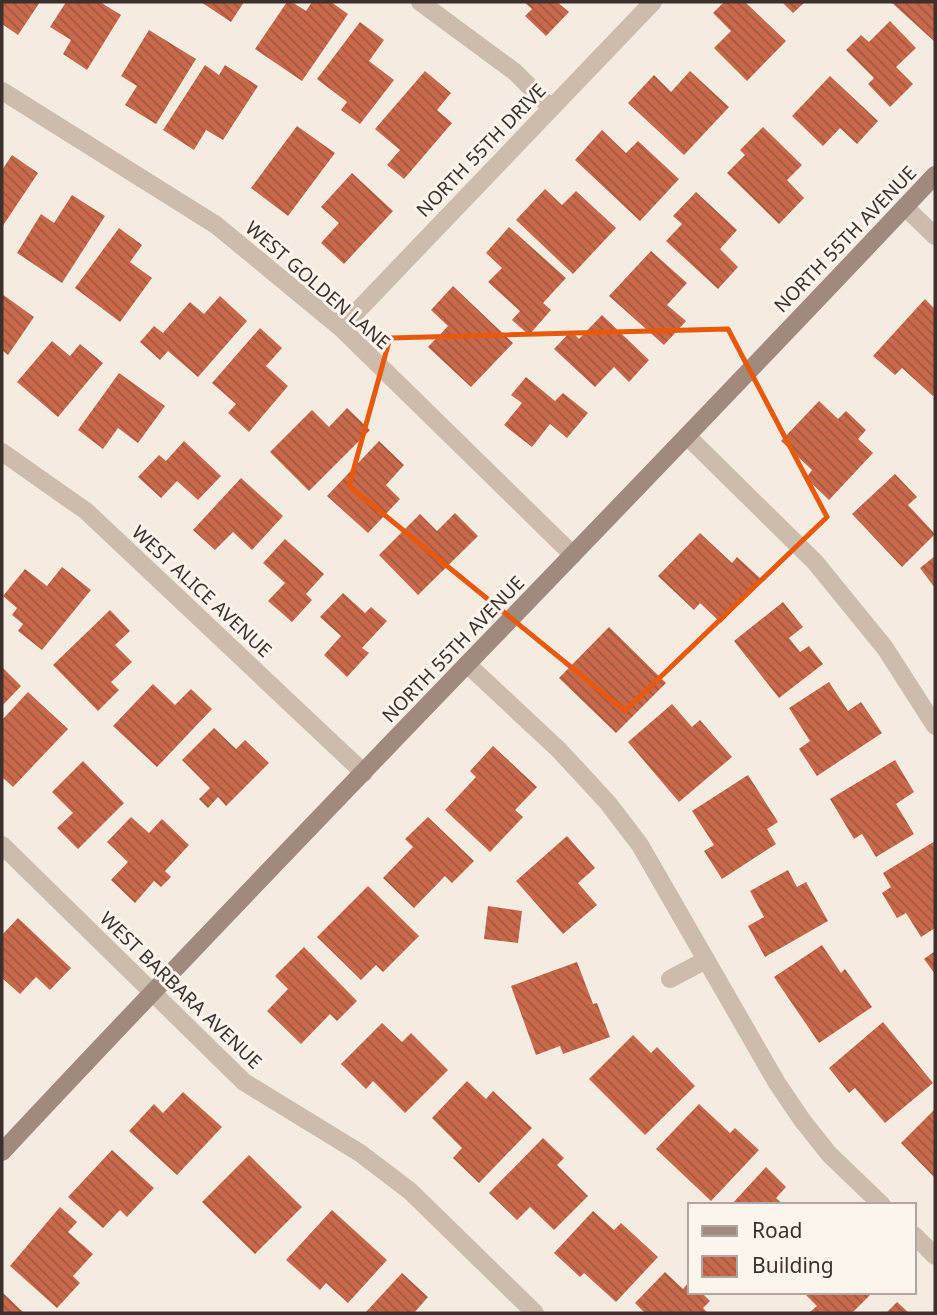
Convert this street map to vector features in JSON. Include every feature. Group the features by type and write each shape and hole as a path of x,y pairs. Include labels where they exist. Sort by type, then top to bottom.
{"street":[{"path":"420,2 515,72 551,108"},
{"name":"NORTH 55TH DRIVE","path":"341,328 653,2"},
{"name":"WEST GOLDEN LANE","path":"2,91 216,225 341,328 573,555"},
{"name":"NORTH 55TH AVENUE","path":"2,1152 935,175"},
{"path":"905,207 935,236"},
{"path":"687,436 814,562 885,648 935,726"},
{"name":"WEST ALICE AVENUE","path":"2,452 86,511 364,773"},
{"path":"468,665 559,750 608,803 640,845 777,1083 802,1120 830,1154 880,1203"},
{"name":"WEST BARBARA AVENUE","path":"2,845 244,1082 360,1153 410,1191 535,1313"},
{"path":"670,979 706,960"},
{"path":"916,1238 935,1256"}],"highlighted area":[{"path":"728,329 827,517 625,711 349,486 390,338"}],"building":[{"path":"2,2 40,2 18,35 2,24"},
{"path":"66,2 100,2 121,15 87,70 63,54 71,40 50,27"},
{"path":"201,2 244,2 231,22"},
{"path":"287,2 292,2 306,11 312,2 331,2 348,14 302,81 255,49"},
{"path":"524,2 557,2 569,12 546,36 525,16 532,9"},
{"path":"724,2 745,2 786,41 747,81 714,48 731,31 713,13"},
{"path":"782,2 805,2 793,13"},
{"path":"891,2 935,2 935,42"},
{"path":"890,21 916,48 896,67 913,84 890,107 868,84 874,78 846,50 861,35 869,42"},
{"path":"360,22 384,40 369,61 394,80 360,124 341,110 347,102 317,79"},
{"path":"149,30 196,59 156,124 125,105 137,86 121,76"},
{"path":"205,65 219,75 225,65 258,86 223,140 206,130 194,150 163,130"},
{"path":"425,71 451,93 437,110 452,123 404,179 387,165 400,150 375,129"},
{"path":"690,71 729,107 684,155 628,103 654,75 671,92"},
{"path":"830,76 878,121 857,144 840,128 823,146 792,116"},
{"path":"297,126 335,153 288,216 251,188"},
{"path":"763,127 802,165 787,180 804,198 779,224 727,173 745,155 740,150"},
{"path":"602,130 626,153 638,141 679,179 640,221 575,160"},
{"path":"12,155 38,173 2,227 2,170"},
{"path":"352,173 393,211 344,264 321,243 339,223 321,207"},
{"path":"545,189 562,205 576,191 616,228 573,274 516,220"},
{"path":"696,192 737,230 720,249 738,267 718,289 666,241 682,224 673,216"},
{"path":"72,195 105,216 62,283 17,253 41,214 54,223"},
{"path":"509,227 566,278 543,303 551,310 529,335 512,320 520,311 488,282 502,268 486,253"},
{"path":"119,228 142,245 130,262 152,278 120,322 75,288"},
{"path":"651,251 687,283 667,305 686,321 664,345 609,296"},
{"path":"453,286 513,343 471,387 428,347 448,326 431,310"},
{"path":"2,294 34,317 8,355 2,350"},
{"path":"220,296 247,321 198,377 168,351 160,360 140,342 154,326 163,333 190,302 204,314"},
{"path":"925,299 935,309 933,396 902,368 895,375 873,356"},
{"path":"602,315 649,360 629,382 614,367 595,387 554,349 571,331 579,339"},
{"path":"260,328 282,348 266,366 288,386 249,432 228,413 236,404 212,383"},
{"path":"52,341 70,356 80,344 103,363 58,417 17,382"},
{"path":"119,373 165,406 138,443 118,428 103,449 78,430"},
{"path":"526,377 555,401 563,393 588,413 567,438 550,424 532,447 504,425 522,403 511,395"},
{"path":"819,401 838,419 846,411 866,430 858,439 873,453 829,500 806,478 812,470 781,441"},
{"path":"347,408 370,430 309,491 270,452 312,410 329,427"},
{"path":"184,441 221,476 198,500 177,481 161,498 138,477 159,455 166,461"},
{"path":"379,441 404,465 386,485 400,499 368,533 327,496"},
{"path":"895,474 917,497 908,505 935,534 902,567 852,514"},
{"path":"241,478 283,516 252,550 233,532 215,550 193,530"},
{"path":"455,513 478,536 418,595 379,555 420,514 437,531"},
{"path":"700,533 732,563 737,557 761,579 721,623 700,603 694,610 658,576"},
{"path":"285,539 324,574 306,594 312,600 292,622 268,601 285,583 263,563"},
{"path":"935,556 935,588 920,568"},
{"path":"62,567 91,590 42,650 18,631 23,624 12,615 17,608 3,596 25,569 47,586"},
{"path":"343,593 365,613 371,607 387,621 362,648 369,653 347,677 324,655 341,636 320,617"},
{"path":"783,602 803,627 789,638 800,652 809,646 823,664 779,698 734,641"},
{"path":"110,610 130,631 115,645 132,662 111,682 119,690 98,711 53,665"},
{"path":"609,627 666,683 616,733 559,678"},
{"path":"2,667 21,686 2,706"},
{"path":"829,682 848,711 861,702 882,733 817,776 799,749 810,741 789,708"},
{"path":"153,684 175,705 191,689 212,709 157,767 113,726"},
{"path":"28,692 68,729 13,787 2,777 2,720"},
{"path":"672,704 692,727 700,720 732,757 679,802 628,742"},
{"path":"214,728 236,749 245,740 269,763 226,806 218,797 208,808 199,799 210,788 182,760"},
{"path":"493,746 537,787 515,810 523,817 490,852 445,810 476,777 470,771"},
{"path":"895,760 914,792 896,804 914,834 876,857 862,834 854,839 830,799"},
{"path":"83,761 124,803 78,849 57,828 73,813 52,792"},
{"path":"748,775 778,822 767,829 776,844 722,879 704,851 714,845 692,811"},
{"path":"131,817 149,833 162,819 189,845 165,871 171,877 161,887 154,881 135,903 111,880 128,862 107,842"},
{"path":"428,817 474,861 452,883 445,876 414,908 383,878 413,847 405,839"},
{"path":"567,836 595,868 578,883 597,905 563,934 516,881"},
{"path":"935,841 935,928 921,937 906,913 897,918 882,893 891,887 883,873"},
{"path":"788,870 797,887 806,882 828,921 765,957 748,926 764,917 750,891"},
{"path":"368,886 419,936 383,972 376,965 361,980 317,937"},
{"path":"488,906 522,911 518,943 484,939"},
{"path":"18,918 71,968 50,990 36,977 20,994 2,978 2,935"},
{"path":"822,945 841,973 845,969 872,1007 819,1043 774,977"},
{"path":"304,947 357,1001 337,1021 330,1014 301,1044 267,1011 288,989 275,976"},
{"path":"935,951 935,974 924,959"},
{"path":"577,962 593,1004 597,1003 610,1037 563,1054 560,1046 536,1055 511,986"},
{"path":"883,1022 933,1083 885,1123 855,1088 849,1093 829,1068"},
{"path":"382,1023 402,1042 411,1033 448,1070 405,1113 373,1081 366,1089 341,1064"},
{"path":"633,1035 651,1053 657,1047 695,1086 645,1135 589,1079"},
{"path":"467,1081 486,1099 493,1091 532,1128 479,1183 453,1158 462,1148 432,1118"},
{"path":"183,1092 222,1127 177,1175 129,1131 154,1104 163,1113"},
{"path":"699,1104 730,1133 735,1128 759,1150 711,1201 656,1149"},
{"path":"935,1109 935,1178 901,1143"},
{"path":"543,1138 564,1158 557,1165 588,1196 554,1230 530,1207 517,1220 489,1193"},
{"path":"112,1150 154,1188 127,1217 120,1210 103,1228 68,1197"},
{"path":"249,1155 302,1207 255,1254 202,1202"},
{"path":"766,1167 786,1187 776,1198 782,1203 733,1203"},
{"path":"60,1207 77,1222 68,1232 93,1254 73,1276 80,1283 57,1308 10,1266"},
{"path":"332,1210 387,1260 348,1303 326,1283 320,1290 286,1260"},
{"path":"593,1211 614,1230 621,1223 658,1257 616,1302 584,1273 580,1277 554,1253"},
{"path":"665,1272 683,1289 688,1283 688,1294 703,1294 710,1301 703,1308 708,1313 645,1313 635,1303"},
{"path":"402,1273 428,1297 414,1313 365,1313"},
{"path":"2,1292 24,1313 2,1313"},
{"path":"805,1294 871,1294 852,1313 809,1313 817,1306"},
{"path":"897,1302 909,1313 886,1313"}]}
